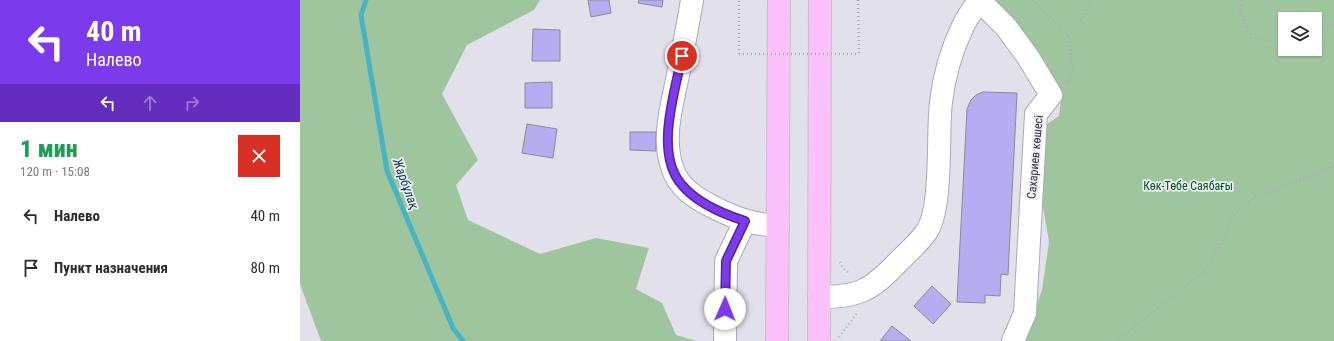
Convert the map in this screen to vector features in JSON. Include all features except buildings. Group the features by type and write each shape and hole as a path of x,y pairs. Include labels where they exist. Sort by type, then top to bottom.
{"main road":[{"path":"777,341 779,0"},
{"path":"818,341 820,0"}],"street":[{"path":"692,0 667,139 672,168 681,185 696,198 732,217 757,224 778,226"},
{"path":"819,297 839,297 858,293 873,286 886,275 928,231 934,212 941,102 945,76 963,26 979,0 1006,27 1028,57 1051,95"},
{"name":"Сахариев көшесі","path":"1013,341 1025,314 1036,114 1051,95"},
{"path":"725,341 726,261 745,221"}],"path":[{"path":"740,0 739,54 858,54 858,1"},
{"path":"1033,0 1069,37 1073,74 1065,87 1051,95"},
{"path":"1069,37 1084,16 1092,0"},
{"path":"1242,0 1240,12 1251,38 1278,42"},
{"path":"1322,29 1334,24"},
{"path":"1116,341 1204,272 1222,242 1233,216 1251,199 1328,169 1334,165"},
{"path":"839,341 839,336 859,312"}],"green space":[{"path":"300,0 540,0 534,10 467,45 442,94 478,160 456,185 468,220 540,254 596,238 649,248 636,289 662,303 676,335 697,341 321,341 300,284"},
{"name":"Көк-Төбе Саябағы","path":"992,0 1334,0 1334,341 1024,341 1042,290 1049,242 1036,166 1044,126 1059,116 1061,100 1051,75 1034,46"}],"waterway":[{"name":"Жарбұлақ","path":"366,0 361,15 387,171 453,328 463,341"}],"route":[{"path":"682,56 667,139 672,168 681,185 696,198 732,217 745,221 726,261 725,309"}]}
